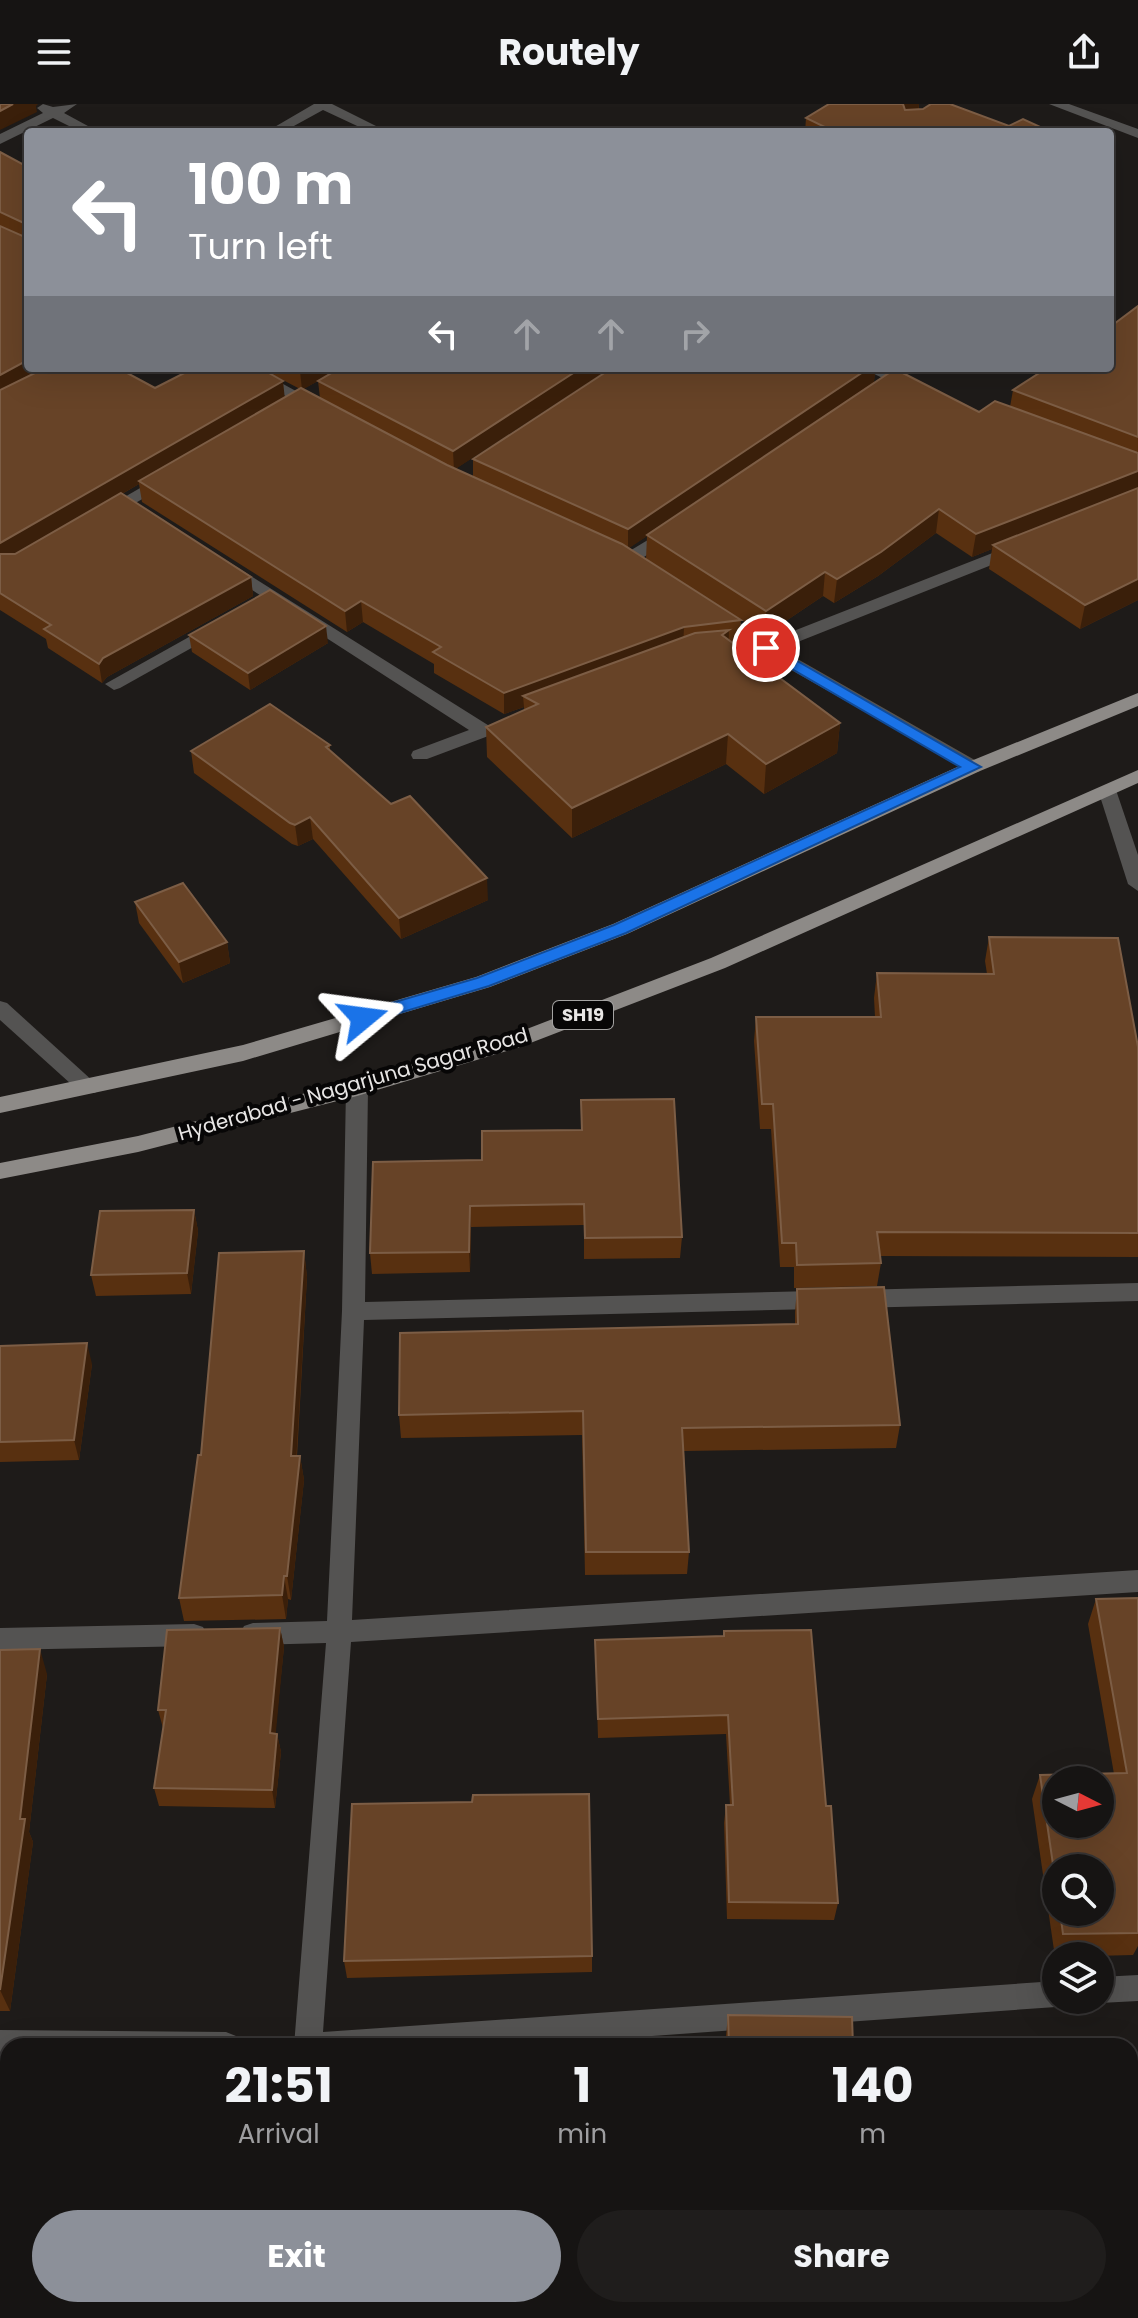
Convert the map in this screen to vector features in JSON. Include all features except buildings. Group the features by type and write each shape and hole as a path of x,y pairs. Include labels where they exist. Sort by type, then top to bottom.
{"main road":[{"path":"0,1105 243,1053 483,982 620,929 973,767 1138,699"},
{"name":"Hyderabad - Nagarjuna Sagar Road","path":"0,1171 138,1144 357,1088 513,1042 718,963 1138,776"}],"street":[{"path":"36,104 84,128"},
{"path":"0,140 70,104"},
{"path":"280,128 322,104 373,128"},
{"path":"1056,104 1138,134"},
{"path":"250,372 330,414"},
{"path":"874,372 887,385 922,391"},
{"path":"86,523 130,506 179,470"},
{"path":"629,559 682,523"},
{"path":"736,651 766,648 1034,542"},
{"path":"211,556 267,599 490,728 420,755"},
{"path":"704,607 766,648 973,767"},
{"path":"114,684 234,617"},
{"path":"1107,790 1136,871"},
{"path":"0,1008 88,1088"},
{"path":"309,2038 339,1632 353,1311 357,1088"},
{"path":"353,1311 1138,1292"},
{"path":"0,1639 339,1632 1138,1581"},
{"path":"1114,1989 1138,1988"},
{"path":"432,2038 1042,1995"}],"route":[{"path":"363,1018 483,982 620,929 973,767 766,648"}]}
